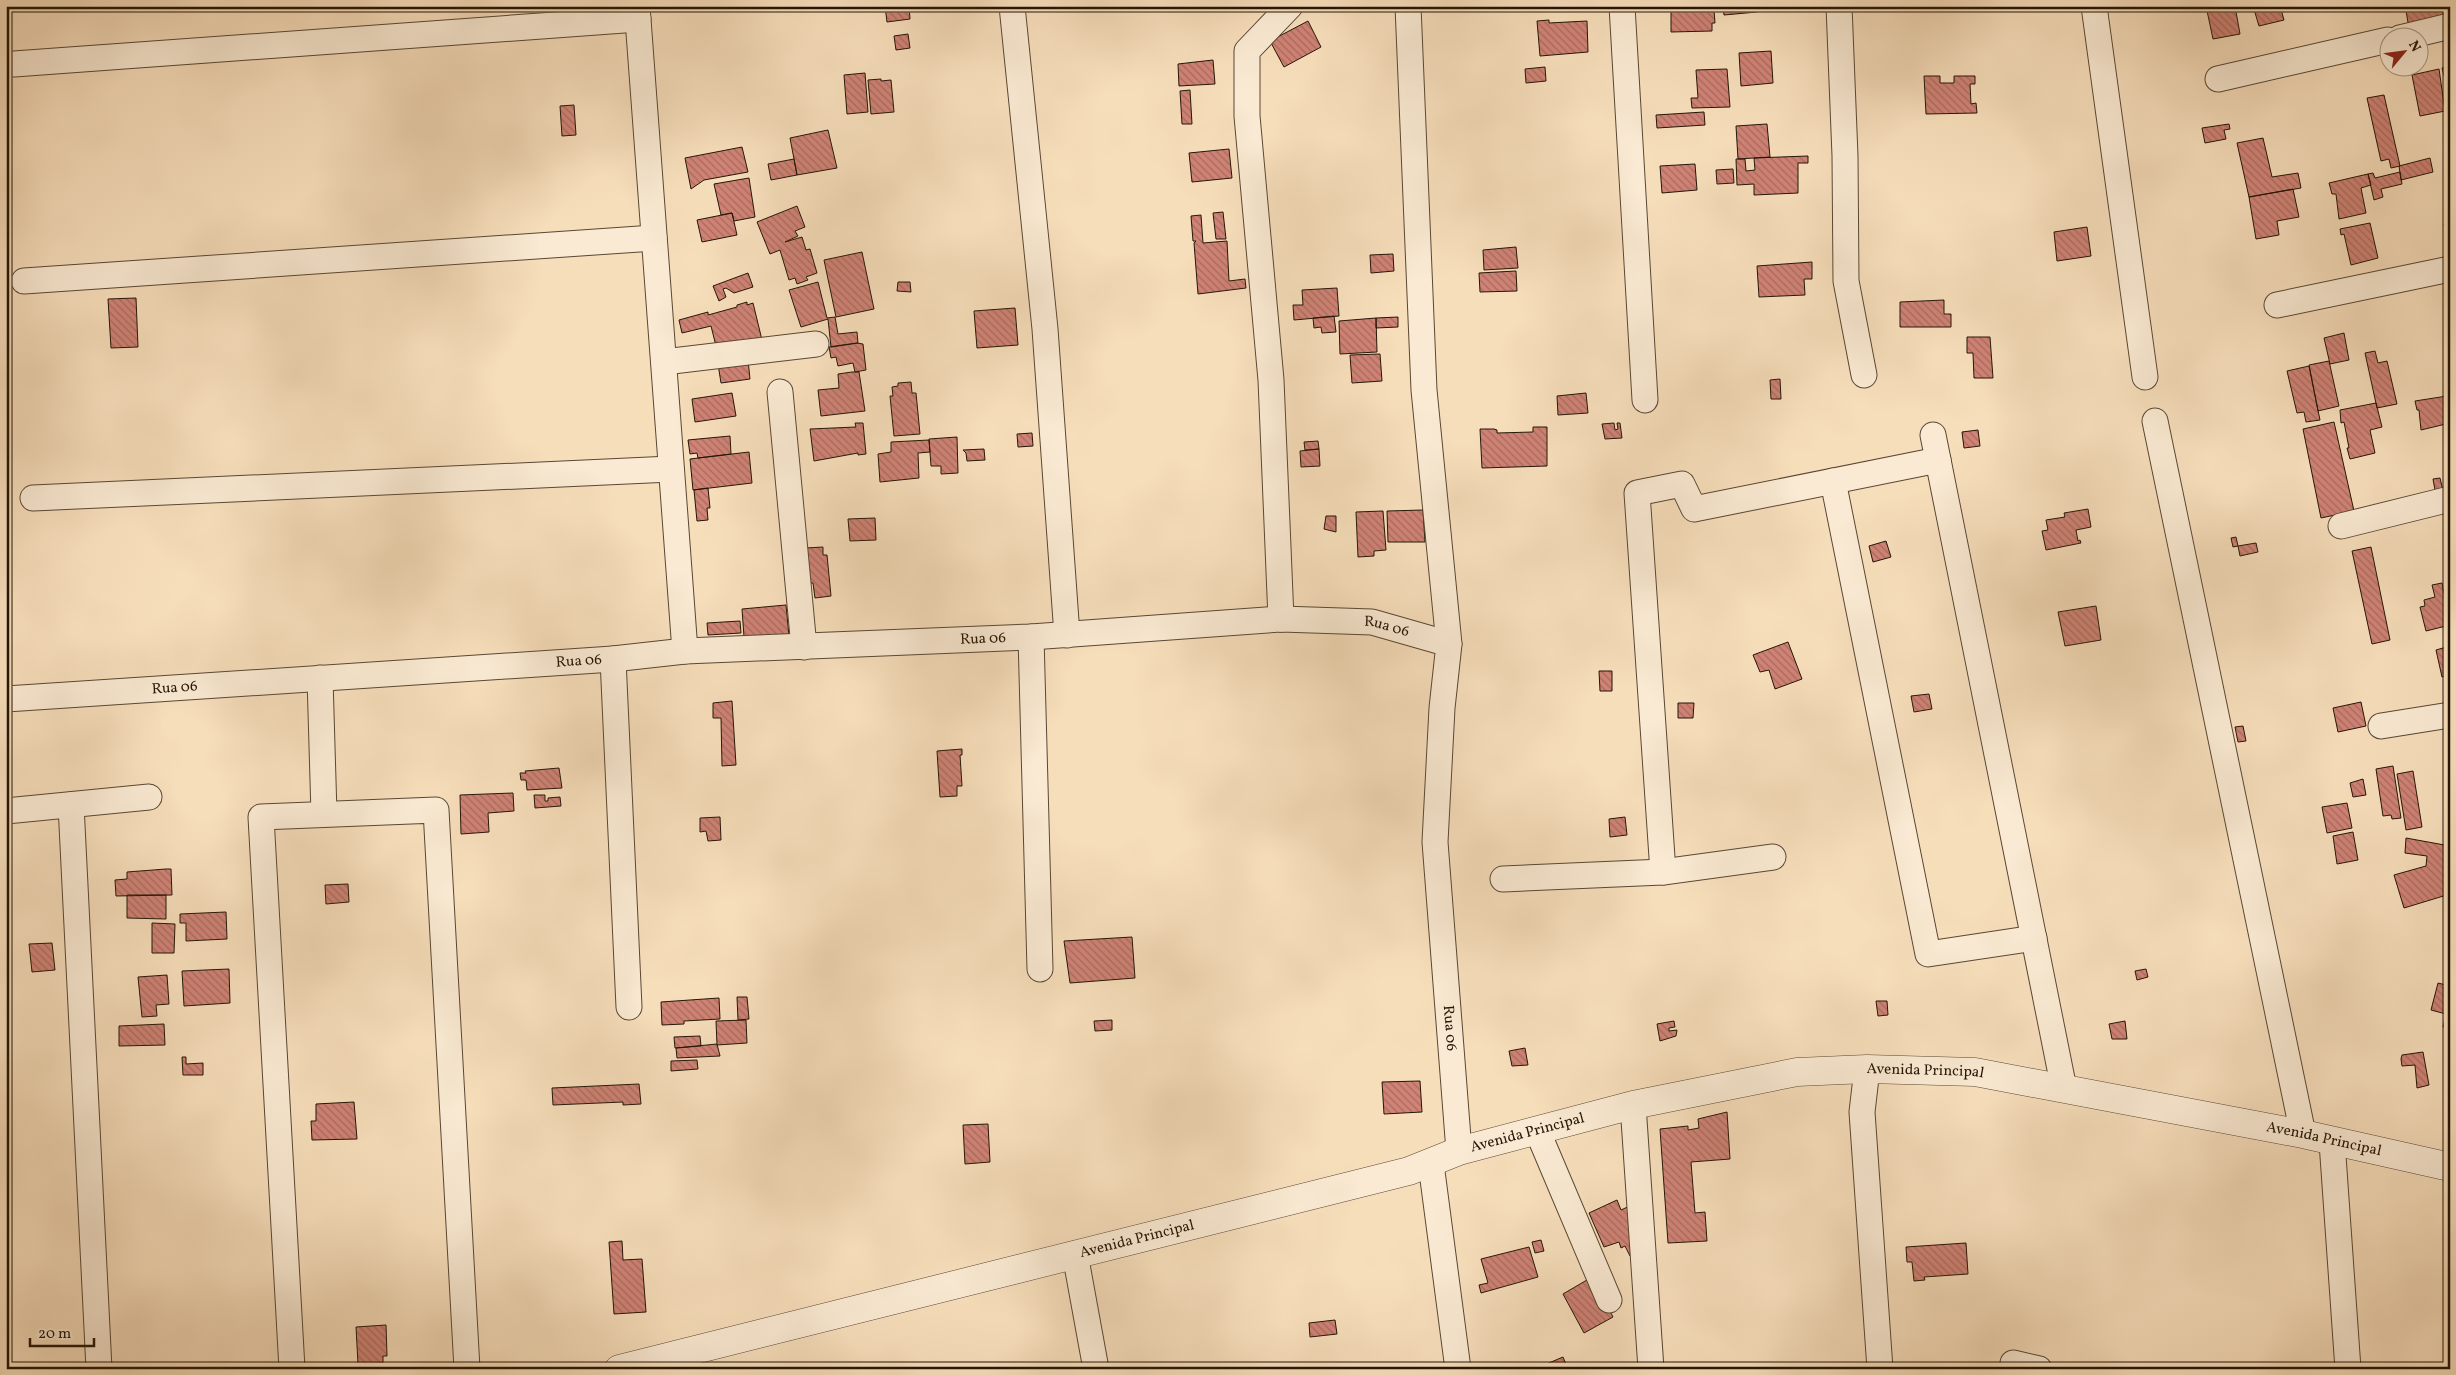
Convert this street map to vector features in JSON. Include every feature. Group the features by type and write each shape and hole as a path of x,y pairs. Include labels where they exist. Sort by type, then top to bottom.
{"street":[{"path":"1012,6 1045,329 1067,635"},
{"path":"1281,619 1271,380 1247,116 1247,51 1290,6"},
{"path":"1408,6 1424,390 1449,644"},
{"path":"1622,6 1644,400"},
{"path":"1839,6 1845,156 1846,281 1864,375"},
{"path":"2094,6 2145,377"},
{"path":"14,64 637,13 685,651"},
{"path":"2428,31 2450,26"},
{"path":"2218,79 2378,42"},
{"path":"24,281 654,238"},
{"path":"2277,305 2450,268"},
{"path":"664,362 816,344"},
{"path":"780,392 804,647"},
{"path":"2156,421 2303,1134"},
{"path":"1934,436 2064,1089"},
{"path":"1663,872 1637,493 1682,484 1694,509 1938,460"},
{"path":"33,498 671,469"},
{"path":"1833,481 1928,954 2034,938"},
{"path":"2341,526 2450,498"},
{"name":"Rua 06","path":"6,699 613,659 685,651 1031,637 1281,619 1372,622 1449,644 1442,708 1435,842 1459,1151"},
{"path":"1031,637 1040,969"},
{"path":"613,659 629,1007"},
{"path":"320,678 324,814"},
{"path":"2381,726 2450,715"},
{"path":"7,808 71,805 149,797"},
{"path":"71,805 99,1369"},
{"path":"292,1369 261,817 436,810 467,1369"},
{"path":"1504,879 1663,872 1773,857"},
{"path":"1867,1069 1862,1112 1880,1369"},
{"name":"Avenida Principal","path":"619,1369 648,1365 1075,1254 1409,1171 1431,1164 1459,1151 1633,1105 1797,1072 1867,1069 1975,1072 2303,1134 2450,1167"},
{"path":"1633,1105 1651,1369"},
{"path":"1537,1130 1608,1300"},
{"path":"2332,1142 2348,1369"},
{"path":"1431,1164 1458,1369"},
{"path":"1075,1254 1096,1369"},
{"path":"2013,1363 2038,1369"}],"building":[{"path":"885,6 909,6 910,19 887,22"},
{"path":"1723,6 1756,6 1757,12 1724,15"},
{"path":"2206,6 2235,6 2240,34 2213,39"},
{"path":"2253,6 2280,6 2284,20 2259,26"},
{"path":"2414,6 2450,6 2450,19 2409,28 2406,11 2415,9"},
{"path":"1711,7 1711,10 1714,10 1715,23 1712,23 1712,31 1671,32 1671,9"},
{"path":"1549,20 1549,23 1587,21 1588,52 1540,56 1537,21"},
{"path":"1308,21 1321,47 1284,67 1270,41"},
{"path":"908,34 910,48 896,50 894,36"},
{"path":"1771,51 1773,83 1741,86 1739,53"},
{"path":"1213,60 1215,84 1179,86 1178,64"},
{"path":"2450,66 2450,79 2445,80 2442,68"},
{"path":"1545,67 1546,81 1526,83 1525,69"},
{"path":"1727,69 1730,107 1692,108 1691,98 1698,98 1696,70"},
{"path":"2439,69 2445,111 2420,116 2413,78 2428,78 2428,71"},
{"path":"865,73 868,112 847,114 844,75"},
{"path":"1924,76 1940,76 1940,83 1954,83 1954,76 1975,76 1975,84 1970,84 1971,104 1976,103 1977,113 1926,114"},
{"path":"881,79 881,81 891,80 894,112 871,114 868,80"},
{"path":"1190,90 1192,124 1182,124 1180,91"},
{"path":"2384,95 2400,166 2391,168 2389,159 2381,161 2367,98"},
{"path":"574,105 576,135 562,136 560,106"},
{"path":"1704,112 1705,125 1657,128 1656,115"},
{"path":"1767,124 1770,157 1738,159 1736,126"},
{"path":"2229,124 2230,129 2224,130 2226,139 2205,143 2202,128"},
{"path":"828,130 837,168 797,175 790,138"},
{"path":"2263,138 2272,177 2298,173 2301,188 2249,197 2237,143"},
{"path":"742,147 748,172 704,180 691,189 685,158"},
{"path":"1229,149 1232,178 1192,182 1189,153"},
{"path":"1808,156 1808,163 1798,163 1798,193 1754,195 1754,184 1737,185 1736,159 1745,159 1746,171 1755,170 1754,158"},
{"path":"2430,158 2433,172 2401,180 2399,166"},
{"path":"794,159 797,175 771,180 768,164"},
{"path":"1695,164 1697,190 1662,193 1660,166"},
{"path":"1733,169 1734,183 1717,184 1716,170"},
{"path":"2400,172 2402,184 2381,189 2383,197 2374,200 2368,174 2373,173 2375,178"},
{"path":"2368,174 2371,185 2361,188 2366,213 2339,219 2336,194 2332,194 2329,183"},
{"path":"749,178 755,217 734,221 732,213 721,215 714,184"},
{"path":"2450,187 2450,212 2445,188"},
{"path":"2293,189 2299,217 2277,221 2279,235 2256,239 2249,197"},
{"path":"797,206 805,227 795,231 798,236 785,242 802,237 806,250 810,249 817,273 806,277 808,280 797,284 795,278 789,280 780,250 770,254 757,222"},
{"path":"1223,212 1226,239 1216,239 1213,213"},
{"path":"732,213 737,235 702,242 697,220"},
{"path":"1201,215 1203,243 1227,241 1229,281 1245,279 1246,288 1198,294 1194,243 1196,241 1193,241 1191,216"},
{"path":"2370,223 2378,258 2351,265 2344,234 2341,235 2340,229"},
{"path":"2450,223 2450,251 2444,224"},
{"path":"2087,227 2091,256 2057,261 2054,232"},
{"path":"1516,247 1518,268 1484,270 1483,250"},
{"path":"862,252 874,309 836,317 824,260"},
{"path":"1393,254 1394,271 1371,273 1370,255"},
{"path":"1812,262 1812,279 1804,279 1805,295 1759,297 1757,266"},
{"path":"1516,271 1517,291 1480,292 1479,273"},
{"path":"748,273 753,287 734,293 726,288 723,289 726,297 719,301 713,286"},
{"path":"818,282 827,318 835,317 838,334 857,332 858,343 831,347 828,319 801,327 789,290"},
{"path":"898,282 910,282 911,292 897,291"},
{"path":"1337,288 1339,316 1294,320 1293,305 1303,305 1302,290"},
{"path":"136,298 138,347 111,348 108,299"},
{"path":"1944,300 1944,314 1951,314 1951,327 1900,327 1900,302"},
{"path":"747,302 747,305 753,303 762,340 717,350 711,326 682,333 679,320 708,312 708,315 737,307 737,305"},
{"path":"1015,308 1018,345 977,348 974,311"},
{"path":"1334,316 1336,332 1322,333 1321,327 1314,328 1313,318"},
{"path":"1398,317 1398,327 1376,328 1376,318"},
{"path":"1376,318 1377,352 1340,354 1339,321"},
{"path":"2344,333 2349,360 2330,364 2324,338"},
{"path":"1967,337 1990,337 1993,378 1974,378 1973,353 1967,353"},
{"path":"857,343 863,344 866,370 855,372 853,363 838,366 836,357 831,358 829,347"},
{"path":"2375,351 2378,363 2387,361 2397,404 2377,408 2365,353"},
{"path":"1380,354 1382,381 1352,383 1350,355"},
{"path":"748,360 750,379 721,383 718,364"},
{"path":"2329,361 2339,406 2318,411 2309,365"},
{"path":"2309,366 2320,420 2306,422 2304,412 2297,413 2287,371"},
{"path":"859,372 865,411 821,416 818,390 839,388 838,374"},
{"path":"1780,379 1781,399 1771,399 1770,380"},
{"path":"911,382 912,393 916,393 920,434 894,436 890,396 893,396 892,387 898,386 898,383"},
{"path":"732,393 736,416 695,422 692,399"},
{"path":"1586,393 1588,413 1558,415 1557,396"},
{"path":"2447,396 2450,423 2421,430 2419,410 2417,410 2415,401"},
{"path":"2376,403 2382,427 2370,430 2375,453 2350,459 2344,422 2341,423 2340,410"},
{"path":"2334,422 2354,511 2321,518 2303,429"},
{"path":"855,423 863,423 866,454 858,455 858,453 814,461 810,429 856,427"},
{"path":"1614,423 1615,430 1618,429 1617,423 1620,423 1622,438 1605,439 1602,424"},
{"path":"1533,427 1547,427 1547,466 1482,468 1480,429 1494,429 1497,430 1497,433 1533,432"},
{"path":"1978,430 1980,446 1964,448 1962,432"},
{"path":"1032,433 1033,446 1018,447 1017,434"},
{"path":"730,436 731,454 698,458 697,453 690,454 688,440"},
{"path":"957,437 958,473 941,474 941,466 931,466 929,439"},
{"path":"929,440 930,452 918,453 919,478 880,482 878,454 891,452 891,442"},
{"path":"1318,441 1319,449 1305,450 1304,442"},
{"path":"984,449 985,460 967,461 966,453 963,450"},
{"path":"1319,449 1320,466 1301,467 1300,451"},
{"path":"749,452 752,483 693,490 690,459"},
{"path":"2440,478 2445,499 2437,501 2433,479"},
{"path":"708,488 710,508 707,508 708,520 697,521 694,490"},
{"path":"2088,509 2091,527 2076,530 2078,541 2080,540 2081,543 2046,550 2042,531 2048,530 2046,520 2065,517 2064,513"},
{"path":"1423,510 1425,542 1388,542 1387,511"},
{"path":"1383,511 1386,550 1374,551 1374,556 1358,557 1356,512"},
{"path":"1326,516 1336,516 1336,532 1324,529"},
{"path":"875,518 876,540 850,541 848,519"},
{"path":"2236,537 2238,546 2233,547 2231,538"},
{"path":"1886,541 1891,557 1873,562 1869,546"},
{"path":"2256,543 2258,552 2240,556 2238,546"},
{"path":"823,547 823,555 827,555 831,596 815,598 813,583 810,583 806,548"},
{"path":"2371,547 2390,640 2372,644 2352,551"},
{"path":"2442,583 2450,625 2426,631 2420,607 2425,606 2424,600 2435,597 2432,585"},
{"path":"786,605 789,636 744,637 742,609"},
{"path":"2096,606 2101,640 2065,646 2058,612"},
{"path":"740,621 741,633 708,635 707,623"},
{"path":"1788,642 1802,679 1775,689 1769,670 1760,672 1753,655"},
{"path":"2450,646 2450,675 2442,677 2436,650"},
{"path":"1599,671 1612,671 1612,691 1600,691"},
{"path":"1929,694 1932,709 1914,712 1911,696"},
{"path":"732,701 736,765 722,766 721,718 713,718 713,703"},
{"path":"2361,702 2366,726 2338,732 2333,708"},
{"path":"1678,703 1694,703 1693,718 1678,718"},
{"path":"2243,726 2246,741 2238,742 2235,727"},
{"path":"962,749 962,755 960,755 962,786 957,786 957,796 940,797 937,751"},
{"path":"2393,766 2401,818 2392,819 2391,815 2383,816 2376,769"},
{"path":"559,768 562,788 527,790 526,780 521,780 520,773 526,773 525,771"},
{"path":"2413,771 2422,827 2406,830 2397,774"},
{"path":"2363,779 2366,795 2353,797 2350,783"},
{"path":"513,793 514,811 488,813 489,832 461,834 460,795"},
{"path":"534,795 545,795 545,801 548,801 548,798 560,797 561,806 535,808"},
{"path":"2347,803 2352,828 2327,833 2322,807"},
{"path":"720,817 721,840 708,841 706,831 700,832 700,818"},
{"path":"1625,817 1627,835 1610,837 1609,819"},
{"path":"2353,832 2358,860 2337,864 2333,836"},
{"path":"2406,838 2450,846 2450,894 2404,908 2394,875 2426,866 2427,856 2405,853"},
{"path":"171,869 172,895 116,896 115,880 127,879 127,872"},
{"path":"348,884 349,902 326,904 325,885"},
{"path":"127,895 166,895 166,919 127,918"},
{"path":"226,912 227,939 186,941 186,923 180,923 180,914"},
{"path":"152,923 175,924 174,953 152,953"},
{"path":"1132,937 1135,978 1070,983 1064,941"},
{"path":"52,943 55,970 32,972 29,944"},
{"path":"229,969 230,1003 184,1006 182,971"},
{"path":"2146,969 2148,977 2137,980 2135,971"},
{"path":"167,975 169,1004 156,1005 157,1016 142,1017 138,977"},
{"path":"2438,983 2450,986 2450,1028 2443,1027 2446,1014 2431,1010"},
{"path":"737,997 747,997 749,1019 738,1020"},
{"path":"719,998 720,1019 684,1021 684,1024 662,1025 661,1002"},
{"path":"1876,1001 1887,1001 1888,1015 1878,1016"},
{"path":"746,1020 747,1043 717,1045 716,1021"},
{"path":"1112,1020 1112,1030 1095,1031 1094,1021"},
{"path":"1674,1021 1675,1027 1669,1028 1669,1031 1677,1030 1676,1036 1660,1041 1657,1024"},
{"path":"2125,1021 2127,1039 2112,1039 2109,1024"},
{"path":"164,1024 165,1045 119,1046 119,1026"},
{"path":"700,1036 701,1046 675,1048 674,1037"},
{"path":"717,1044 720,1056 677,1058 676,1048"},
{"path":"1525,1048 1528,1065 1512,1066 1509,1051"},
{"path":"2423,1052 2429,1085 2417,1088 2415,1065 2402,1066 2401,1059 2402,1055"},
{"path":"182,1057 186,1057 186,1064 203,1063 203,1075 183,1075"},
{"path":"697,1060 698,1069 671,1071 671,1061"},
{"path":"1420,1081 1422,1112 1384,1114 1382,1082"},
{"path":"639,1084 641,1104 623,1105 623,1102 553,1105 552,1088"},
{"path":"354,1102 357,1139 312,1140 311,1121 316,1121 316,1104"},
{"path":"1727,1112 1730,1159 1691,1162 1695,1213 1705,1212 1707,1241 1668,1243 1660,1129 1688,1126 1688,1130 1699,1128 1698,1119"},
{"path":"988,1124 990,1162 965,1164 963,1125"},
{"path":"1617,1200 1621,1210 1634,1204 1636,1253 1630,1256 1625,1246 1621,1248 1619,1242 1604,1247 1589,1213"},
{"path":"1541,1240 1544,1251 1535,1253 1532,1242"},
{"path":"622,1241 623,1260 642,1259 646,1312 614,1314 609,1242"},
{"path":"1966,1243 1968,1274 1924,1277 1925,1280 1914,1281 1912,1262 1907,1262 1906,1247"},
{"path":"1529,1247 1538,1277 1481,1293 1479,1285 1488,1283 1481,1259"},
{"path":"1592,1277 1613,1317 1584,1333 1563,1294"},
{"path":"1335,1320 1337,1334 1310,1337 1309,1323"},
{"path":"386,1325 387,1356 383,1356 383,1363 358,1364 356,1327"},
{"path":"1563,1357 1568,1369 1536,1369 1544,1365"}]}
